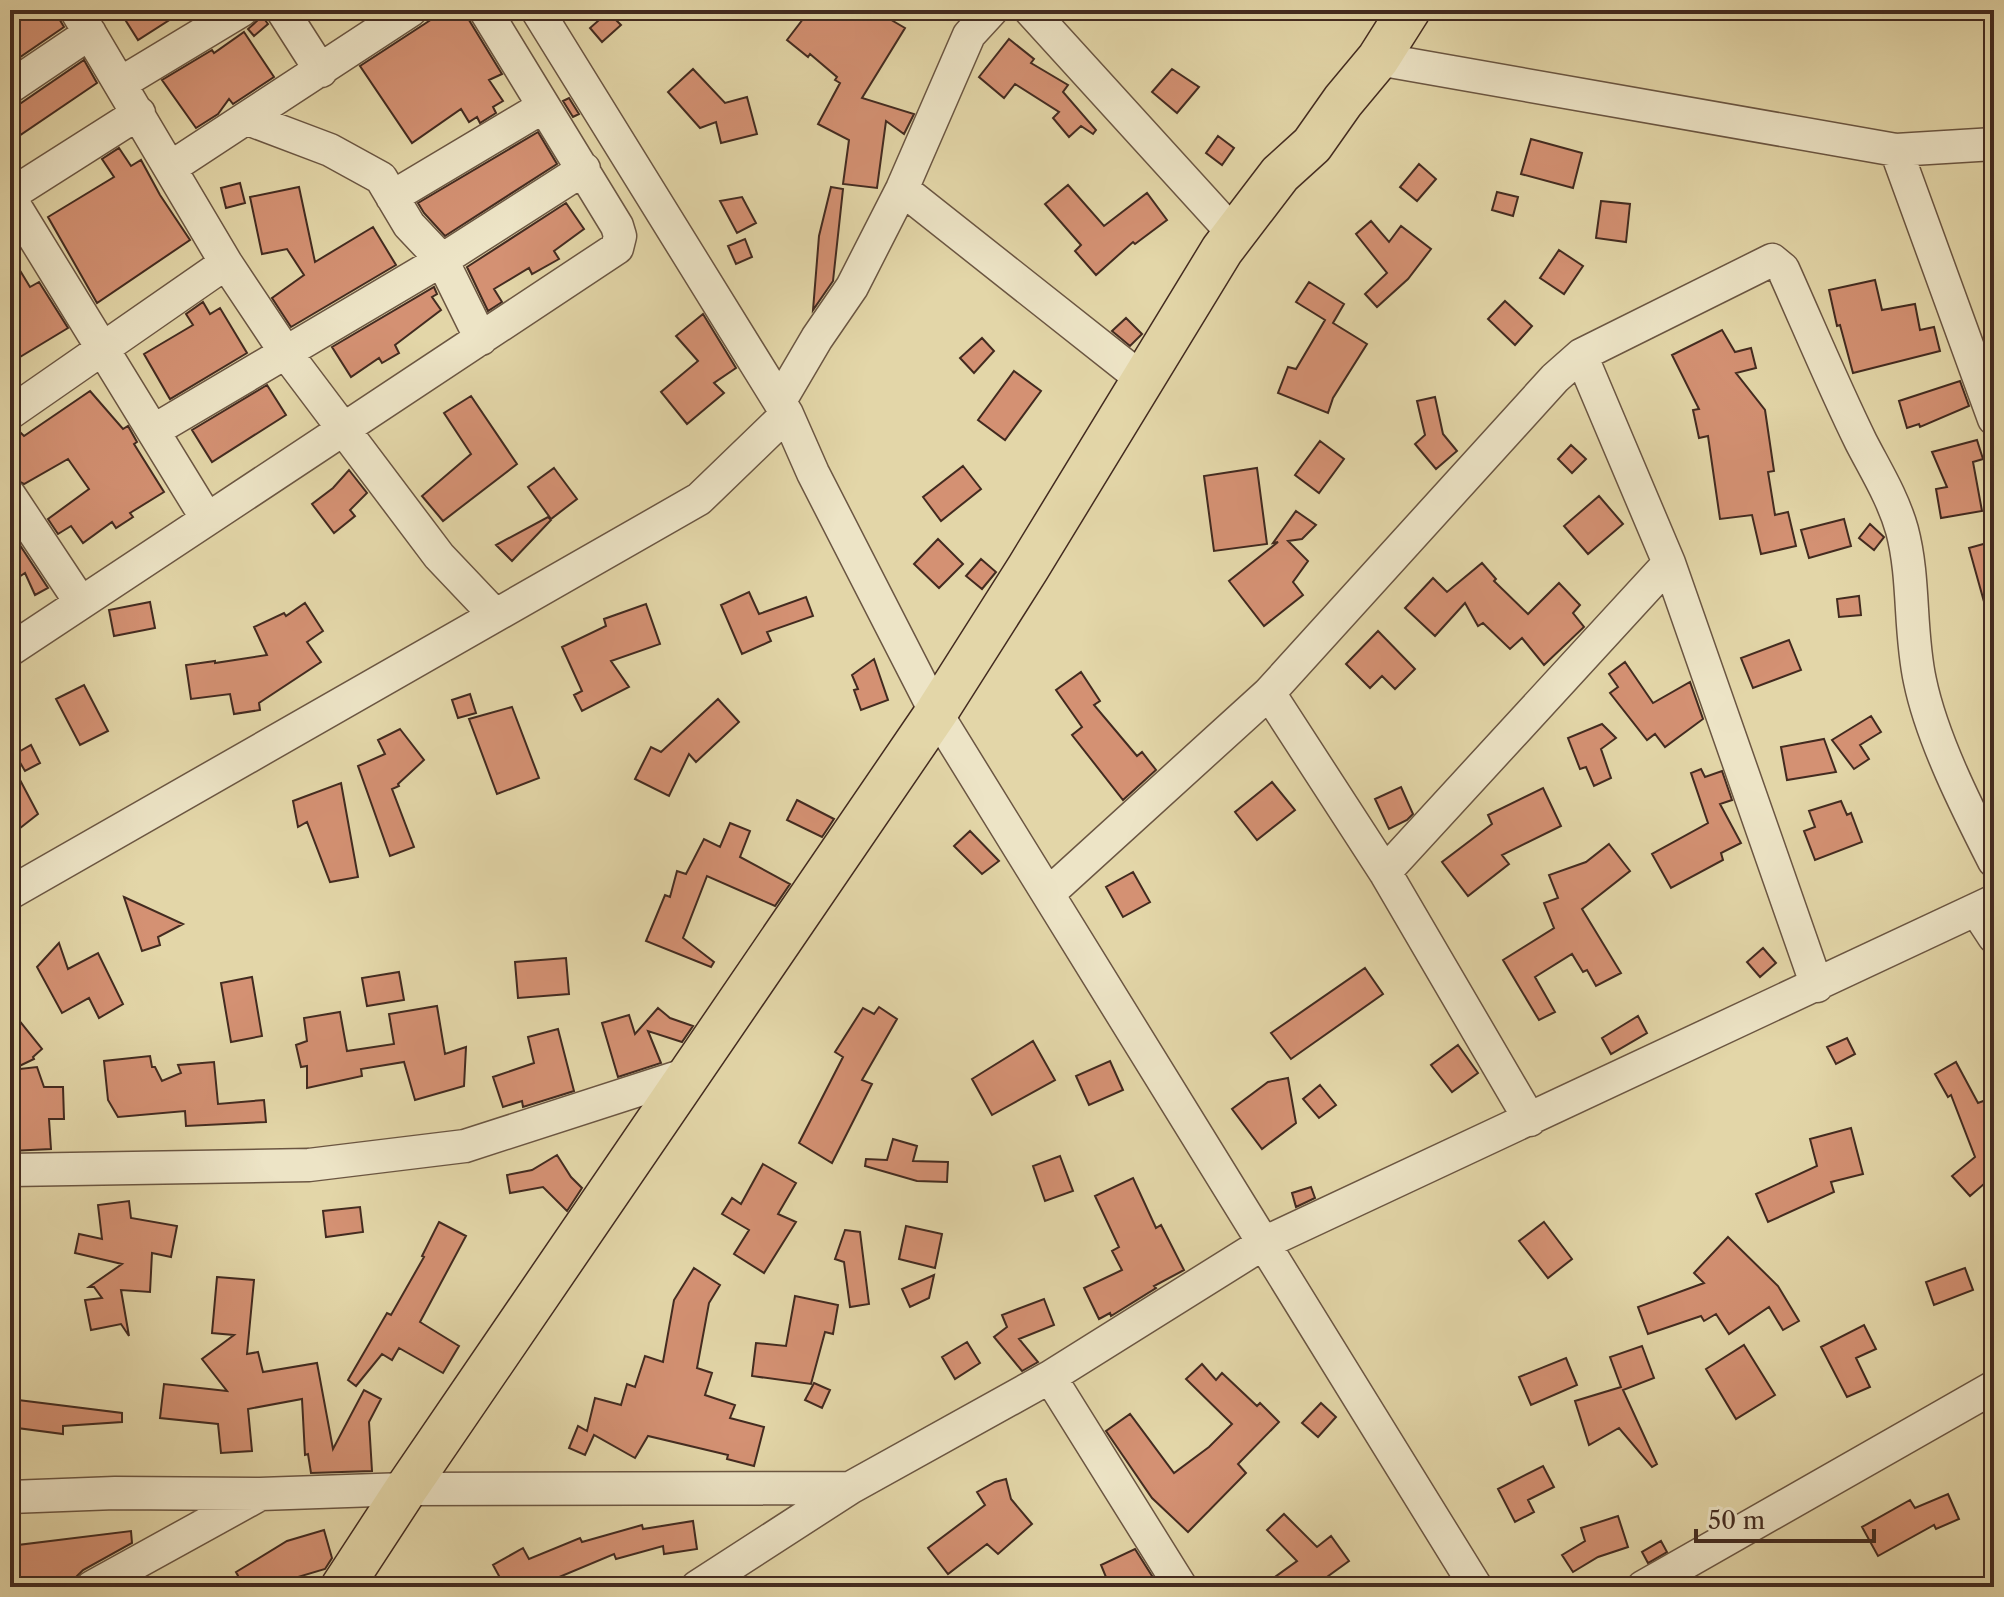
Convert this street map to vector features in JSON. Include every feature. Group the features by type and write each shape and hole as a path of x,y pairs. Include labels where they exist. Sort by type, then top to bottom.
{"main road":[{"path":"342,1587 936,713 1234,234 1280,174 1312,145 1378,59 1409,10"}],"street":[{"path":"121,83 242,10"},
{"path":"282,10 321,71"},
{"path":"170,168 411,10"},
{"path":"10,650 617,248 620,236 617,226 485,10"},
{"path":"537,10 784,407 813,473 936,713 1476,1587"},
{"path":"10,893 699,499 784,407 817,338 852,287 902,189 969,35 992,10"},
{"path":"1030,10 1234,234"},
{"path":"10,87 83,22 226,263 286,353 439,556 495,615"},
{"path":"1378,59 1896,150 1994,144"},
{"path":"392,197 543,107"},
{"path":"139,113 10,196 207,519"},
{"path":"248,119 330,150 381,178 409,225 442,260 481,339"},
{"path":"1896,150 1994,419"},
{"path":"153,431 442,260 584,169"},
{"path":"902,189 1142,379"},
{"path":"1048,894 1269,693 1555,378 1581,355 1772,260 1783,269 1861,441 1892,500 1903,533 1911,581 1911,624 1920,683 1938,737 1994,861"},
{"path":"10,413 226,263"},
{"path":"1581,355 1669,563 1817,986"},
{"path":"10,496 81,603"},
{"path":"1385,872 1669,563"},
{"path":"1269,693 1385,872 1530,1120"},
{"path":"697,1587 850,1488 1050,1377 1264,1243 1817,986 1988,917"},
{"path":"10,1170 309,1165 465,1146 694,1072"},
{"path":"1050,1377 1181,1587"},
{"path":"1643,1587 1994,1387"},
{"path":"10,1497 406,1489 850,1488"},
{"path":"92,1587 260,1494"}],"building":[{"path":"37,10 54,10 64,27 10,64 10,27"},
{"path":"119,10 185,10 138,40"},
{"path":"446,10 466,10 502,74 489,80 503,101 493,107 496,113 480,123 477,117 469,122 461,109 412,143 360,66"},
{"path":"810,10 874,10 905,28 862,98 914,114 904,134 886,121 877,188 843,184 849,140 818,124 840,83 810,54 808,57 787,40"},
{"path":"608,12 621,25 602,42 590,28"},
{"path":"260,13 268,24 254,36 248,29 258,20"},
{"path":"244,32 274,77 233,104 229,99 218,114 196,128 162,80 212,50 214,53"},
{"path":"1009,39 1034,59 1031,63 1068,85 1063,92 1096,130 1093,134 1081,126 1069,137 1053,118 1059,112 1015,84 1004,98 979,77"},
{"path":"84,60 97,83 10,142 10,106 21,103"},
{"path":"693,69 725,103 747,97 757,134 721,143 716,122 700,128 668,92"},
{"path":"1172,69 1199,87 1177,113 1152,92"},
{"path":"569,98 579,114 573,117 563,101"},
{"path":"538,132 557,164 445,236 424,213 418,203"},
{"path":"1218,136 1234,148 1222,165 1206,153"},
{"path":"1531,139 1582,153 1573,188 1521,174"},
{"path":"119,148 131,166 141,160 190,240 97,303 48,217 114,177 102,159"},
{"path":"1419,164 1436,179 1417,201 1400,187"},
{"path":"240,183 245,203 226,208 221,188"},
{"path":"1068,185 1104,226 1147,193 1167,220 1135,244 1133,242 1096,275 1075,251 1081,245 1045,204"},
{"path":"299,187 315,262 373,227 396,265 291,327 272,298 304,275 287,249 262,254 250,197"},
{"path":"831,187 843,189 833,281 813,310 819,236"},
{"path":"1497,192 1518,197 1513,216 1492,210"},
{"path":"742,197 756,223 737,233 720,201"},
{"path":"1601,201 1630,204 1626,242 1596,238"},
{"path":"566,203 584,229 554,251 559,259 532,274 529,268 494,289 502,302 488,311 467,267"},
{"path":"1371,221 1389,242 1401,226 1431,249 1408,279 1377,307 1365,294 1387,273 1356,234"},
{"path":"745,239 752,257 736,264 728,246"},
{"path":"1559,250 1583,266 1564,294 1540,278"},
{"path":"10,254 30,287 39,282 68,328 10,363"},
{"path":"1875,280 1882,310 1915,304 1920,330 1934,327 1940,351 1853,373 1829,290"},
{"path":"1309,282 1344,304 1333,323 1367,344 1333,398 1328,413 1278,393 1288,367 1296,369 1325,320 1296,302"},
{"path":"434,287 437,294 432,297 441,310 395,345 399,353 382,363 379,358 351,377 332,347"},
{"path":"1505,301 1532,326 1515,345 1488,319"},
{"path":"203,302 210,314 220,308 247,353 170,399 144,354 193,325 186,314"},
{"path":"703,314 736,368 714,383 724,393 687,424 661,392 698,361 676,336"},
{"path":"1126,318 1142,334 1130,346 1112,331"},
{"path":"1722,330 1735,352 1751,348 1756,368 1736,373 1765,410 1774,471 1768,472 1775,515 1788,512 1796,546 1761,554 1752,515 1720,519 1708,436 1699,438 1693,410 1699,409 1672,355"},
{"path":"982,338 994,351 974,373 960,358"},
{"path":"1014,371 1041,391 1005,440 978,420"},
{"path":"1960,381 1969,406 1920,427 1919,424 1907,428 1899,401"},
{"path":"267,385 286,415 212,462 192,430"},
{"path":"90,391 123,429 128,426 137,442 134,444 164,492 130,513 133,517 116,528 112,522 83,543 71,526 58,534 48,519 89,489 68,459 24,484 10,477 10,432 18,430 24,436"},
{"path":"471,396 517,464 443,521 422,496 471,454 444,413"},
{"path":"1435,397 1443,434 1457,451 1436,469 1415,444 1425,435 1417,401"},
{"path":"1977,440 1983,459 1973,462 1982,511 1941,518 1936,489 1947,487 1932,452"},
{"path":"1320,441 1344,459 1319,493 1295,475"},
{"path":"1571,445 1586,459 1572,473 1558,459"},
{"path":"963,466 981,489 941,521 923,497"},
{"path":"554,468 577,499 551,519 528,487"},
{"path":"1257,468 1267,544 1214,551 1204,476"},
{"path":"349,470 367,493 350,510 355,516 334,533 312,504 333,488"},
{"path":"1599,496 1623,524 1588,554 1564,526"},
{"path":"1296,511 1316,525 1302,539 1288,541 1308,561 1293,582 1303,595 1264,626 1229,581 1278,542 1273,543"},
{"path":"548,517 551,520 512,561 496,545"},
{"path":"1844,519 1851,546 1809,558 1801,530"},
{"path":"1870,524 1884,537 1874,550 1859,538"},
{"path":"10,530 48,588 35,595 25,573 10,583"},
{"path":"938,539 963,564 939,588 914,564"},
{"path":"1994,541 1994,616 1988,616 1969,548"},
{"path":"981,559 996,572 982,589 966,576"},
{"path":"1482,563 1496,579 1494,581 1528,614 1559,583 1580,605 1573,613 1584,627 1544,665 1522,638 1510,649 1483,623 1478,626 1465,603 1435,636 1405,608 1433,578 1447,592"},
{"path":"749,592 759,614 806,597 813,616 767,632 771,641 742,654 721,605"},
{"path":"1859,596 1861,615 1839,617 1837,599"},
{"path":"150,602 155,628 114,636 109,610"},
{"path":"305,603 323,631 307,642 321,662 259,703 260,710 234,714 230,694 191,699 186,665 267,655 254,627 284,613 286,616"},
{"path":"646,604 660,644 611,661 629,687 582,711 574,695 582,691 562,647 606,626 604,619"},
{"path":"1378,631 1415,669 1395,689 1382,676 1370,688 1346,664"},
{"path":"1789,640 1801,670 1753,688 1741,658"},
{"path":"874,659 888,700 861,710 852,675"},
{"path":"1625,662 1653,703 1690,682 1703,719 1665,747 1655,734 1647,740 1610,693 1618,687 1609,674"},
{"path":"1081,672 1100,701 1094,705 1137,756 1142,752 1156,770 1123,800 1072,735 1082,727 1056,690"},
{"path":"84,685 108,731 80,745 56,699"},
{"path":"470,694 476,713 458,718 452,700"},
{"path":"718,699 739,722 696,762 689,754 669,796 635,779 651,747 661,752"},
{"path":"512,707 539,778 497,794 469,719"},
{"path":"1871,716 1881,732 1860,745 1869,759 1854,769 1832,740"},
{"path":"1602,724 1616,738 1601,749 1611,778 1594,786 1586,767 1580,769 1568,738"},
{"path":"400,729 424,760 399,786 392,789 414,847 390,856 358,766 385,754 378,740"},
{"path":"1824,739 1836,772 1787,780 1781,747"},
{"path":"31,745 40,763 25,771 15,754"},
{"path":"10,761 38,814 10,836"},
{"path":"1701,769 1705,777 1722,771 1732,800 1720,804 1741,843 1721,853 1723,860 1671,888 1652,854 1708,823 1691,773"},
{"path":"1272,782 1295,810 1257,840 1235,812"},
{"path":"341,783 358,877 330,882 307,822 298,827 293,801"},
{"path":"1401,787 1413,814 1389,829 1375,799"},
{"path":"1543,788 1561,826 1502,855 1509,864 1468,896 1442,862 1492,824 1488,815"},
{"path":"797,800 834,819 822,837 787,820"},
{"path":"1841,801 1847,815 1851,813 1862,842 1815,860 1804,831 1815,827 1809,811"},
{"path":"730,823 750,831 740,857 790,884 775,906 707,876 683,938 714,962 711,967 646,941 665,895 670,897 677,871 686,874 704,839 720,847"},
{"path":"970,831 999,861 982,874 954,846"},
{"path":"1609,844 1630,871 1582,909 1621,973 1596,986 1572,954 1535,977 1555,1012 1539,1020 1503,960 1554,928 1544,903 1558,898 1549,875 1586,862"},
{"path":"1133,872 1150,902 1123,917 1106,887"},
{"path":"124,897 183,924 158,937 160,945 142,951"},
{"path":"59,943 68,969 98,953 123,1004 99,1018 89,998 62,1013 37,967"},
{"path":"1763,948 1776,963 1760,977 1747,962"},
{"path":"566,958 569,994 518,998 515,962"},
{"path":"1365,968 1383,994 1291,1059 1271,1033"},
{"path":"399,972 404,1000 367,1006 362,978"},
{"path":"252,977 262,1036 231,1042 221,983"},
{"path":"437,1006 445,1054 466,1047 464,1086 415,1100 404,1062 361,1069 362,1076 307,1088 307,1066 301,1067 296,1045 307,1041 304,1018 340,1012 347,1051 394,1044 389,1014"},
{"path":"879,1007 897,1019 862,1080 872,1084 832,1163 799,1143 843,1057 835,1052 863,1008 874,1014"},
{"path":"658,1008 670,1018 693,1026 682,1042 648,1031 661,1063 618,1077 602,1023 629,1015 635,1034"},
{"path":"10,1009 42,1049 34,1059 11,1070 37,1067 44,1087 63,1087 64,1119 49,1119 51,1149 10,1151"},
{"path":"1638,1016 1647,1033 1611,1054 1602,1038"},
{"path":"558,1029 574,1091 523,1107 522,1101 503,1107 493,1077 534,1063 528,1037"},
{"path":"1847,1038 1855,1054 1836,1064 1827,1047"},
{"path":"1033,1041 1055,1080 992,1115 972,1079"},
{"path":"1458,1045 1478,1073 1452,1092 1431,1065"},
{"path":"150,1056 152,1067 155,1067 162,1081 181,1073 178,1065 214,1062 218,1104 264,1100 266,1122 186,1126 185,1111 118,1117 108,1100 104,1061"},
{"path":"1110,1061 1123,1090 1089,1105 1076,1076"},
{"path":"1956,1062 1978,1103 1994,1097 1994,1202 1985,1183 1970,1196 1952,1176 1975,1157 1951,1095 1948,1097 1935,1074"},
{"path":"1288,1078 1296,1123 1262,1149 1232,1109 1268,1082"},
{"path":"1320,1085 1336,1105 1319,1118 1303,1099"},
{"path":"1851,1128 1863,1174 1831,1182 1834,1192 1768,1222 1756,1194 1817,1166 1810,1139"},
{"path":"893,1139 917,1146 913,1161 948,1162 947,1182 917,1181 865,1166 866,1159 887,1160"},
{"path":"557,1155 582,1188 567,1211 543,1187 510,1193 507,1175 532,1170"},
{"path":"1060,1156 1073,1191 1045,1201 1033,1166"},
{"path":"763,1164 796,1183 778,1214 796,1222 764,1273 734,1254 749,1230 722,1214 732,1198 741,1204"},
{"path":"1133,1178 1156,1228 1161,1225 1184,1270 1154,1286 1156,1288 1111,1316 1110,1313 1099,1319 1084,1288 1122,1270 1112,1251 1119,1247 1095,1196"},
{"path":"1311,1187 1315,1198 1296,1207 1292,1193"},
{"path":"129,1201 131,1218 177,1226 171,1257 152,1253 150,1292 121,1290 129,1336 121,1324 91,1330 85,1300 102,1298 94,1287 89,1287 122,1264 75,1253 79,1234 102,1239 98,1205"},
{"path":"360,1207 363,1232 326,1237 323,1211"},
{"path":"439,1222 466,1236 420,1322 459,1346 443,1373 399,1348 392,1360 382,1354 356,1386 348,1380 387,1313 391,1315 424,1257"},
{"path":"1544,1222 1572,1259 1548,1278 1519,1241"},
{"path":"906,1226 942,1234 935,1268 899,1259"},
{"path":"845,1230 860,1232 869,1304 850,1307 844,1262 835,1259"},
{"path":"1728,1237 1778,1286 1799,1321 1783,1330 1769,1307 1729,1334 1716,1314 1704,1321 1701,1316 1648,1334 1638,1307 1704,1283 1694,1273"},
{"path":"694,1268 720,1285 709,1303 697,1368 712,1373 705,1395 735,1405 730,1418 764,1427 754,1466 727,1459 728,1455 648,1436 635,1458 594,1435 585,1455 569,1448 578,1426 587,1431 595,1398 621,1405 627,1384 635,1387 645,1356 663,1362 674,1300"},
{"path":"1965,1268 1973,1290 1934,1305 1926,1282"},
{"path":"934,1275 929,1298 910,1307 902,1289"},
{"path":"217,1277 254,1280 247,1354 258,1352 263,1372 317,1363 333,1449 364,1390 381,1399 369,1422 372,1471 311,1473 308,1454 305,1455 302,1399 248,1409 252,1451 221,1453 218,1424 160,1418 164,1384 227,1391 202,1359 234,1335 212,1333"},
{"path":"795,1296 838,1305 833,1334 825,1332 811,1384 752,1376 756,1343 786,1346"},
{"path":"1044,1299 1054,1325 1019,1339 1038,1362 1022,1371 994,1337 1007,1327 1002,1315"},
{"path":"1864,1325 1876,1349 1856,1358 1870,1387 1847,1397 1821,1347"},
{"path":"967,1342 980,1363 955,1379 942,1357"},
{"path":"1744,1345 1775,1395 1736,1419 1706,1369"},
{"path":"1642,1346 1654,1378 1623,1390 1657,1464 1652,1467 1619,1428 1589,1445 1575,1401 1621,1387 1610,1357"},
{"path":"1566,1358 1577,1385 1531,1405 1519,1377"},
{"path":"1202,1364 1216,1380 1222,1373 1279,1422 1238,1464 1246,1473 1188,1532 1152,1498 1106,1431 1130,1414 1174,1473 1209,1447 1232,1424 1186,1379"},
{"path":"814,1383 830,1390 822,1408 805,1400"},
{"path":"10,1399 122,1413 122,1422 63,1426 63,1434 10,1427"},
{"path":"1321,1403 1336,1417 1318,1437 1302,1423"},
{"path":"1543,1466 1554,1487 1528,1500 1534,1512 1515,1522 1498,1489"},
{"path":"1006,1479 1011,1499 1032,1524 998,1554 987,1544 948,1574 928,1548 985,1505 977,1492"},
{"path":"1948,1494 1959,1519 1936,1529 1934,1525 1878,1556 1862,1527 1910,1500 1915,1508"},
{"path":"1284,1514 1317,1547 1331,1536 1349,1561 1313,1587 1261,1587 1297,1561 1267,1530"},
{"path":"1618,1516 1628,1547 1598,1557 1573,1572 1562,1555 1585,1541 1581,1528"},
{"path":"693,1521 697,1549 664,1554 663,1546 616,1559 614,1554 552,1580 556,1587 505,1587 493,1565 523,1548 529,1559 580,1538 582,1542 642,1525 643,1529"},
{"path":"324,1530 332,1558 325,1569 281,1582 284,1587 244,1587 236,1572 287,1541"},
{"path":"131,1531 132,1543 83,1570 74,1584 10,1587 10,1546"},
{"path":"1661,1541 1667,1552 1648,1563 1642,1552"},
{"path":"1135,1549 1159,1587 1110,1587 1101,1565"}]}
